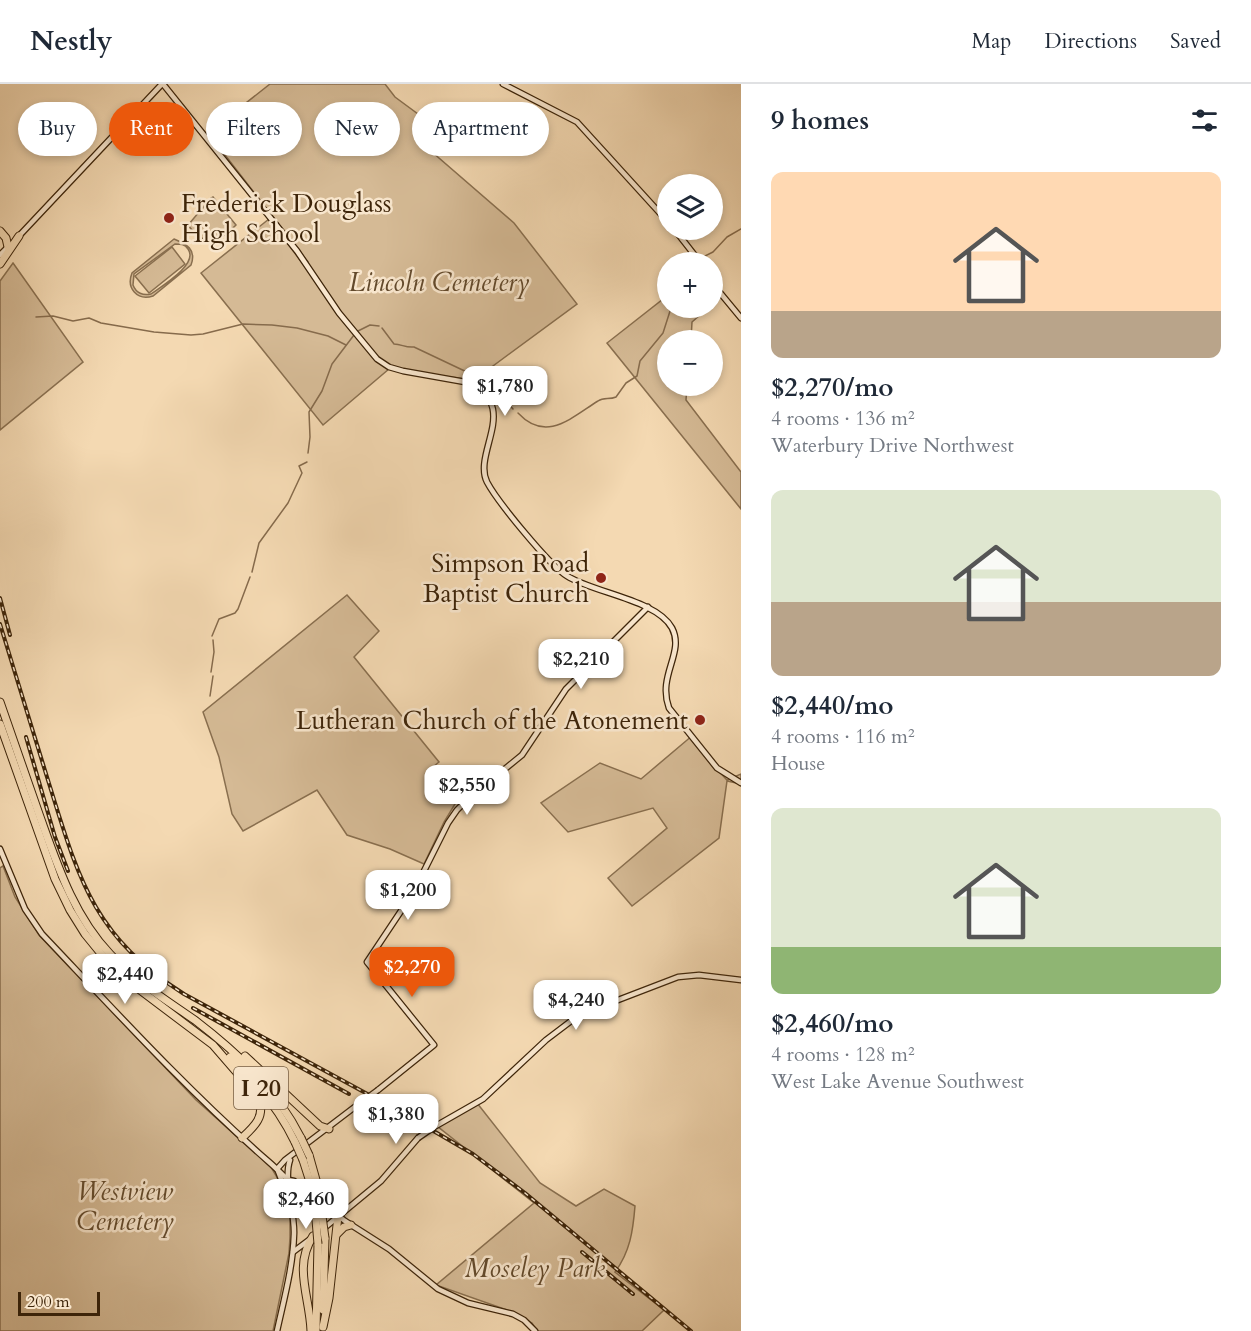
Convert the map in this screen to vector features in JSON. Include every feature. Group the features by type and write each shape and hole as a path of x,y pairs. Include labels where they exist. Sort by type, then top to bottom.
{"highway":[{"path":"0,231 6,238 8,247"},
{"path":"6,238 17,238"},
{"path":"0,264 17,238"},
{"name":"I 20","path":"0,702 59,869 83,918 100,943 124,968 239,1057 262,1079 280,1102 318,1187 325,1238 320,1330"},
{"name":"I 20","path":"0,724 56,879 70,910 85,934 107,961 132,984 238,1064 261,1089 298,1140"},
{"path":"195,1021 206,1025 226,1039 318,1124 329,1129"},
{"path":"213,1045 260,1101 261,1112 257,1124 242,1138"},
{"path":"318,1124 320,1136"},
{"name":"I 20","path":"306,1157 315,1208 318,1244 320,1330"},
{"path":"320,1330 329,1298 338,1216"},
{"path":"336,1234 344,1227 351,1225"},
{"path":"311,1331 303,1267 307,1247 313,1236"}],"main road":[{"path":"155,90 156,84"},
{"path":"0,255 162,84 297,251 328,297 377,359 389,367 403,371 465,382 473,385 485,396 492,410 494,425 484,465 485,476 502,503 552,564 576,581 648,607 663,617 671,626 675,636 675,651 665,683 669,708 717,768 741,783"},
{"path":"168,84 170,93"},
{"path":"503,84 577,122 657,210"},
{"path":"155,90 170,93"},
{"path":"683,240 692,252"},
{"path":"723,296 741,318"},
{"path":"277,1169 280,1164 320,1136 434,1045 367,962 413,893 448,823 457,810 522,755 560,697 648,607"},
{"path":"0,849 25,909 36,927 200,1099 293,1186 338,1216"},
{"path":"293,1252 381,1181 418,1138 434,1126 483,1099 546,1040 579,1015 678,977 699,975 741,980"},
{"path":"277,1169 294,1155"},
{"path":"277,1331 293,1252 293,1208 288,1169 290,1160"},
{"path":"277,1169 293,1208"},
{"path":"288,1169 298,1182 335,1209 338,1216"},
{"path":"289,1180 294,1181 338,1216 389,1250 438,1289 468,1303 513,1314 524,1320 535,1331"},
{"path":"293,1208 297,1198 307,1197"},
{"path":"326,1210 329,1218 327,1225"}],"green space":[{"name":"Lincoln Cemetery","path":"270,84 385,84 395,97 412,110 412,156 437,156 514,223 577,304 474,380 389,369 323,425 201,273 269,219 303,264 308,262 226,156 302,156 302,102 247,102"},
{"path":"213,197 236,225 218,239 206,240 188,225"},
{"path":"174,239 186,245 193,255 191,265 153,296 142,297 134,292 130,284 132,273","holes":["175,244 188,249 190,255 184,268 151,294 138,292 133,285 134,274"]},
{"path":"172,247 185,264 149,293 135,276"},
{"path":"13,263 83,362 0,430 0,281"},
{"path":"657,304 657,318 697,318 692,322 692,330 657,330 657,396 686,396 686,400 741,472 741,509 607,343"},
{"path":"347,595 379,631 354,657 439,762 427,772 455,804 424,864 390,849 347,835 317,790 243,831 232,814 219,757 203,712"},
{"path":"693,735 714,766 727,780 741,774 741,784 727,781 719,838 632,906 608,878 667,828 653,808 568,832 541,803 600,763 641,779"},
{"name":"Westview Cemetery","path":"3,866 15,897 39,935 196,1100 271,1167 281,1184 290,1212 290,1237 289,1253 273,1331 0,1331 0,868"},
{"name":"Moseley Park","path":"477,1103 540,1183 576,1206 604,1189 635,1206 630,1241 615,1272 664,1310 642,1331 537,1331 532,1323 510,1311 436,1285 534,1203 437,1126"}],"waterway":[{"path":"713,252 727,237 741,229"},
{"path":"36,317 53,316 73,321 89,318 101,323 154,332 191,335 243,324 272,325 297,328 328,336 346,345"},
{"path":"518,413 528,422 548,427 568,420 600,400 616,397 626,383 637,376 640,361 663,333 668,318"},
{"path":"358,331 370,325 379,326"},
{"path":"382,328 394,344 414,347 490,383 513,409"},
{"path":"308,453 309,412 322,391 332,364 354,335"},
{"path":"252,572 259,543 288,503 302,473 299,466 307,462"},
{"path":"212,636 219,619 235,613 238,609 250,577"},
{"path":"211,672 213,640"},
{"path":"210,696 213,676"}],"railway":[{"path":"0,598 10,635"},
{"path":"0,624 79,874 108,926 128,949 153,972 184,994 473,1154 525,1193 691,1331"},
{"path":"26,737 55,837 68,871"},
{"path":"193,1008 349,1094"},
{"path":"582,1252 633,1294"}],"place":[{"name":"Frederick Douglass High School","path":"169,218"},
{"name":"Simpson Road Baptist Church","path":"601,578"},
{"name":"Lutheran Church of the Atonement","path":"700,720"}]}
